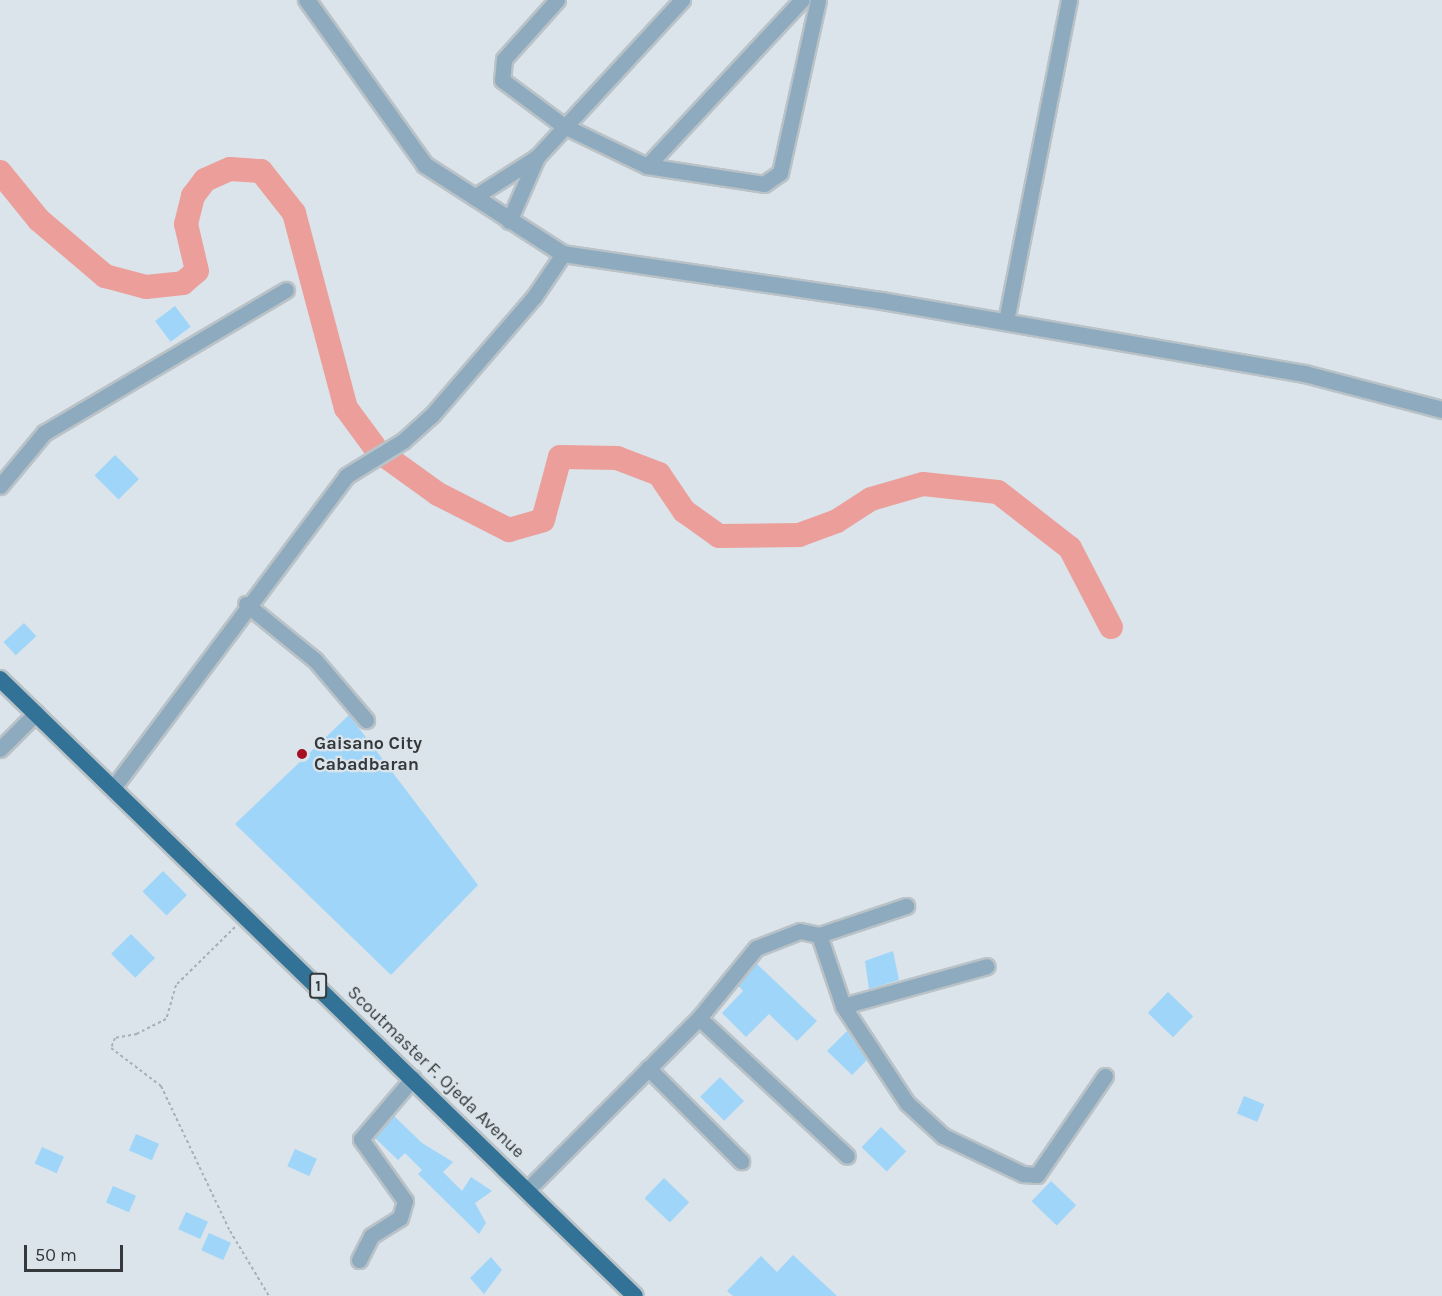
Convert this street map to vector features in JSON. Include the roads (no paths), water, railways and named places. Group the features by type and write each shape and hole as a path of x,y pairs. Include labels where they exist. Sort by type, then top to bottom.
{"highway":[{"name":"Scoutmaster F. Ojeda Avenue","path":"0,679 414,1078 635,1296"}],"street":[{"path":"307,0 413,153 509,221 563,254 1006,321 1305,374 1442,410"},
{"path":"557,0 504,59 499,72 502,80 564,126 646,166 764,184 777,179 818,0"},
{"path":"474,197 537,157 682,0"},
{"path":"646,166 802,0"},
{"path":"1006,321 1069,0"},
{"path":"509,221 537,157"},
{"path":"113,788 246,604 346,476 403,441 432,416 534,297 563,254"},
{"path":"0,486 44,433 286,290"},
{"path":"246,604 315,660 366,720"},
{"path":"0,749 36,713"},
{"path":"528,1189 699,1018 756,948 800,931 819,935 906,906"},
{"path":"819,935 843,1006 925,1123 1023,1174 1042,1171 1105,1076"},
{"path":"843,1006 987,966"},
{"path":"699,1018 847,1156"},
{"path":"648,1068 741,1161"},
{"path":"359,1260 371,1236 400,1218 405,1201 361,1140 414,1078"}],"waterway":[{"path":"0,172 39,220 105,276 146,287 183,283 197,271 186,224 193,196 205,180 230,169 261,171 294,213 346,408 374,446"},
{"path":"388,458 438,494 509,530 543,520 560,457 617,458 659,474 684,511 719,536 799,535 837,521 871,499 923,484 998,492 1070,548 1111,627"}],"place":[{"name":"Gaisano City Cabadbaran","path":"302,754"}]}
